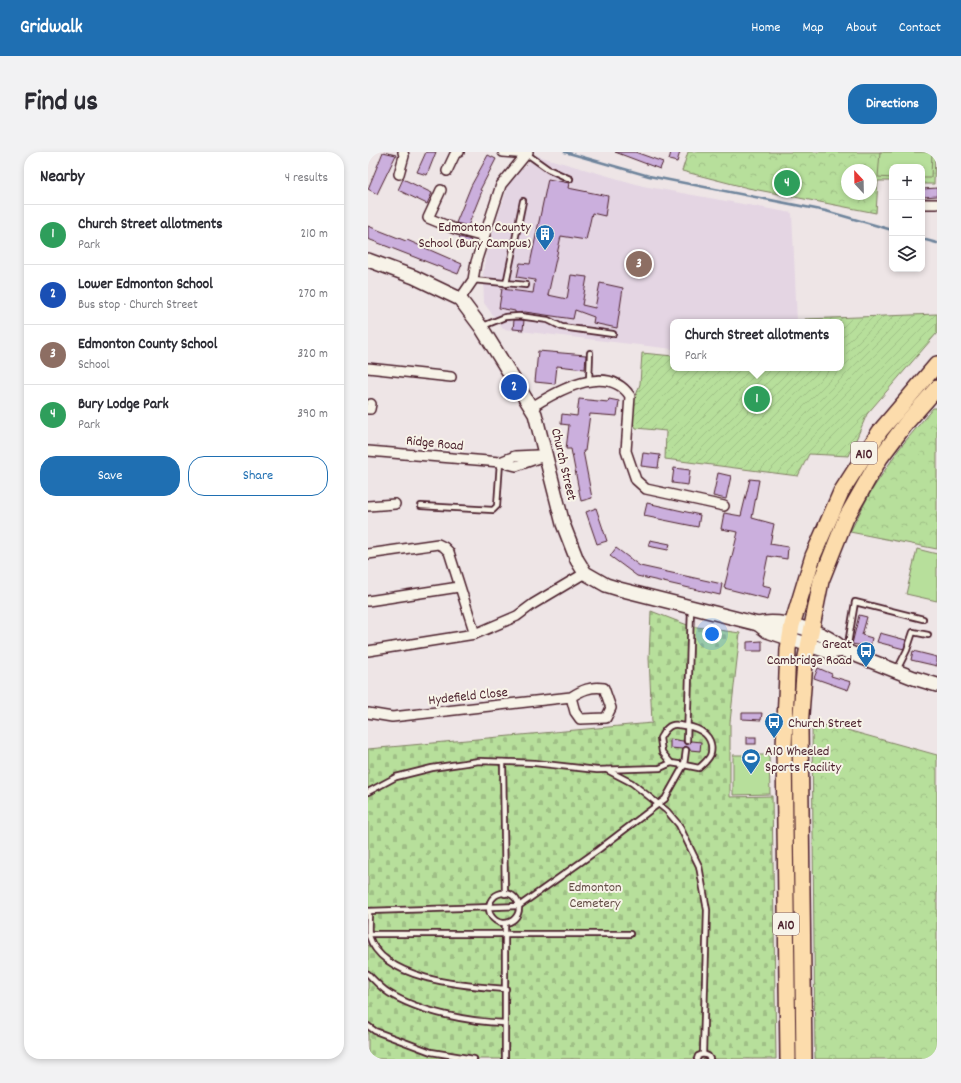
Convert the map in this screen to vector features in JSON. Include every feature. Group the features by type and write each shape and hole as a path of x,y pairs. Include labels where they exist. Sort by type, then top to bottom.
{"highway":[{"name":"A10","path":"788,1059 784,747 788,685 794,675 813,556 841,492 880,431 937,364"},
{"name":"A10","path":"804,1059 800,727 805,662 801,635 846,518 868,476 907,422 937,388"},
{"path":"785,825 801,824"}],"main road":[{"name":"Church Street","path":"368,260 425,282 460,299 481,327 532,407 547,455 563,524 577,560 585,573"},
{"path":"585,573 606,585 691,608 758,624 769,622 801,635 834,652 845,651 937,685"}],"street":[{"path":"400,174 404,156 403,152"},
{"path":"447,171 455,154 459,152"},
{"path":"503,152 527,153"},
{"path":"460,299 473,280 476,262 502,185 527,153"},
{"path":"441,190 428,218 455,229 484,237"},
{"path":"925,204 937,204"},
{"path":"368,368 451,377"},
{"path":"532,407 559,390 589,380 620,385 630,396 626,451 636,480 646,489 724,506"},
{"name":"Ridge Road","path":"368,451 500,462 516,466 547,455"},
{"path":"368,506 395,504"},
{"path":"368,554 438,544 444,547 448,552 474,634"},
{"path":"368,651 474,634 488,628 514,610 533,604 585,573"},
{"path":"368,601 459,587"},
{"name":"Hydefield Close","path":"368,713 392,717 571,698 581,690 594,686 604,688 611,708 606,718 580,719 575,712 571,698"}],"lane":[{"path":"527,153 543,166 570,179"},
{"path":"506,284 523,200"},
{"path":"473,280 526,285"},
{"path":"481,327 505,317 519,316 548,320 562,327 613,334"},
{"path":"589,380 590,352"},
{"path":"421,506 493,510 497,506 500,462"},
{"path":"845,651 855,602 922,619"},
{"path":"687,741 691,608"},
{"path":"896,671 907,650 913,632 928,636"},
{"path":"368,792 396,777 432,768 479,761 607,770 660,768 671,763 699,768 706,761 711,752 709,740 704,731 696,727 673,725 665,730 660,738 662,752 671,763"},
{"path":"506,989 449,982 406,970 384,958 376,948 369,934 369,911 519,906 598,850 665,798 684,765 686,750"},
{"path":"503,762 505,894"},
{"path":"607,770 632,783 659,803 679,825 700,866 707,910 703,1054"},
{"path":"499,894 505,894 515,898 519,906 518,914 513,920 506,924 499,923 489,914 489,907 492,899 499,894"},
{"path":"505,1059 506,924"},
{"path":"369,934 630,934"},
{"path":"368,974 387,992 431,1010 479,1021 505,1023"},
{"path":"368,1026 375,1031 431,1052 474,1059"},
{"path":"697,1059 698,1056 703,1054"},
{"path":"703,1054 708,1056 710,1059"}],"shaded area":[{"name":"Edmonton County School (Bury Campus)","path":"538,156 643,186 792,213 797,319 670,319 670,349 503,329 484,303 483,275 486,253 509,183 526,165"}],"green space":[{"path":"688,152 935,152 934,184 925,184 925,164 889,164 889,181 878,181 877,197 877,164 841,164 841,200 877,200 876,213 748,188 682,171"},
{"path":"880,152 932,152 931,178 925,178 925,164 889,164 889,178 878,177"},
{"path":"937,314 937,333 867,414 849,456 809,454 798,476 665,459 666,431 636,428 629,416 640,384 642,353 670,356 670,371 844,371 844,319 805,319"},
{"path":"933,408 937,408 937,549 850,532 870,493 899,449"},
{"path":"917,549 937,554 937,601 906,594"},
{"name":"Edmonton Cemetery","path":"651,611 690,626 740,633 730,722 730,797 772,796 776,1059 368,1059 368,749 652,723 649,658"},
{"path":"812,723 847,730 937,755 937,1059 815,1059"},
{"name":"A10 Wheeled Sports Facility","path":"733,755 769,755 770,794 733,795"}],"building":[{"path":"383,152 396,155 377,194 368,189"},
{"path":"426,152 436,152 427,175 417,172"},
{"path":"615,152 635,152 663,162 660,169"},
{"path":"671,152 680,152 677,162 669,160"},
{"path":"488,155 496,159 480,190 482,191 468,226 456,223 471,186"},
{"path":"403,179 432,193 427,204 398,190"},
{"name":"Edmonton County School (Bury Campus)","path":"548,179 569,183 568,188 608,196 605,216 592,213 586,240 561,236 548,295 567,299 571,275 587,277 582,305 595,308 600,283 623,288 617,328 593,323 594,317 575,310 573,319 525,312 515,313 515,311 499,308 502,289 533,293 535,280 517,277 520,263 530,264"},
{"path":"937,188 937,196 925,197 925,189"},
{"path":"368,226 406,241 407,240 462,264 458,274 368,239"},
{"path":"460,237 471,240 468,246 458,242"},
{"path":"514,320 524,320 523,330 513,329"},
{"path":"538,351 586,355 585,369 557,366 555,384 535,382"},
{"path":"579,399 608,402 609,399 619,401 617,416 590,414 585,451 583,451 592,498 581,501 571,449 566,449 569,425 561,424 562,414 577,416"},
{"path":"643,453 660,455 658,468 641,466"},
{"path":"674,468 690,470 688,485 672,483"},
{"path":"718,473 731,476 726,499 713,496"},
{"path":"750,479 759,480 752,518 774,524 770,544 788,547 787,559 768,556 762,585 771,587 768,599 724,588 738,532 721,529 724,513 741,516"},
{"path":"647,503 700,515 698,527 644,516"},
{"path":"596,508 607,541 597,544 586,512"},
{"path":"650,540 670,544 668,550 648,546"},
{"path":"616,548 640,566 722,584 720,595 637,576 610,556"},
{"path":"859,615 867,617 862,635 872,638 870,647 852,644"},
{"path":"880,633 906,640 904,649 877,642"},
{"path":"762,641 762,651 747,651 747,642"},
{"path":"913,651 937,657 937,666 911,660"},
{"path":"818,668 832,674 831,676 851,682 848,690 814,678"},
{"path":"742,713 762,713 761,720 742,719"},
{"path":"747,737 756,737 756,744 747,744"},
{"path":"670,739 683,741 686,745 691,741 701,742 700,751 690,750 686,746 682,749 670,748"}],"waterway":[{"path":"565,152 649,176 826,211 889,229"},
{"path":"925,240 937,243"}],"place":[{"name":"Bury Lodge Park","path":"787,183"},
{"name":"Edmonton County School (Bury Campus)","path":"545,251"},
{"name":"Edmonton County School","path":"639,264"},
{"name":"Lower Edmonton School","path":"514,387"},
{"name":"Church Street allotments","path":"757,399"},
{"name":"Great Cambridge Road","path":"866,668"},
{"name":"Church Street","path":"774,739"},
{"name":"A10 Wheeled Sports Facility","path":"751,775"}]}
